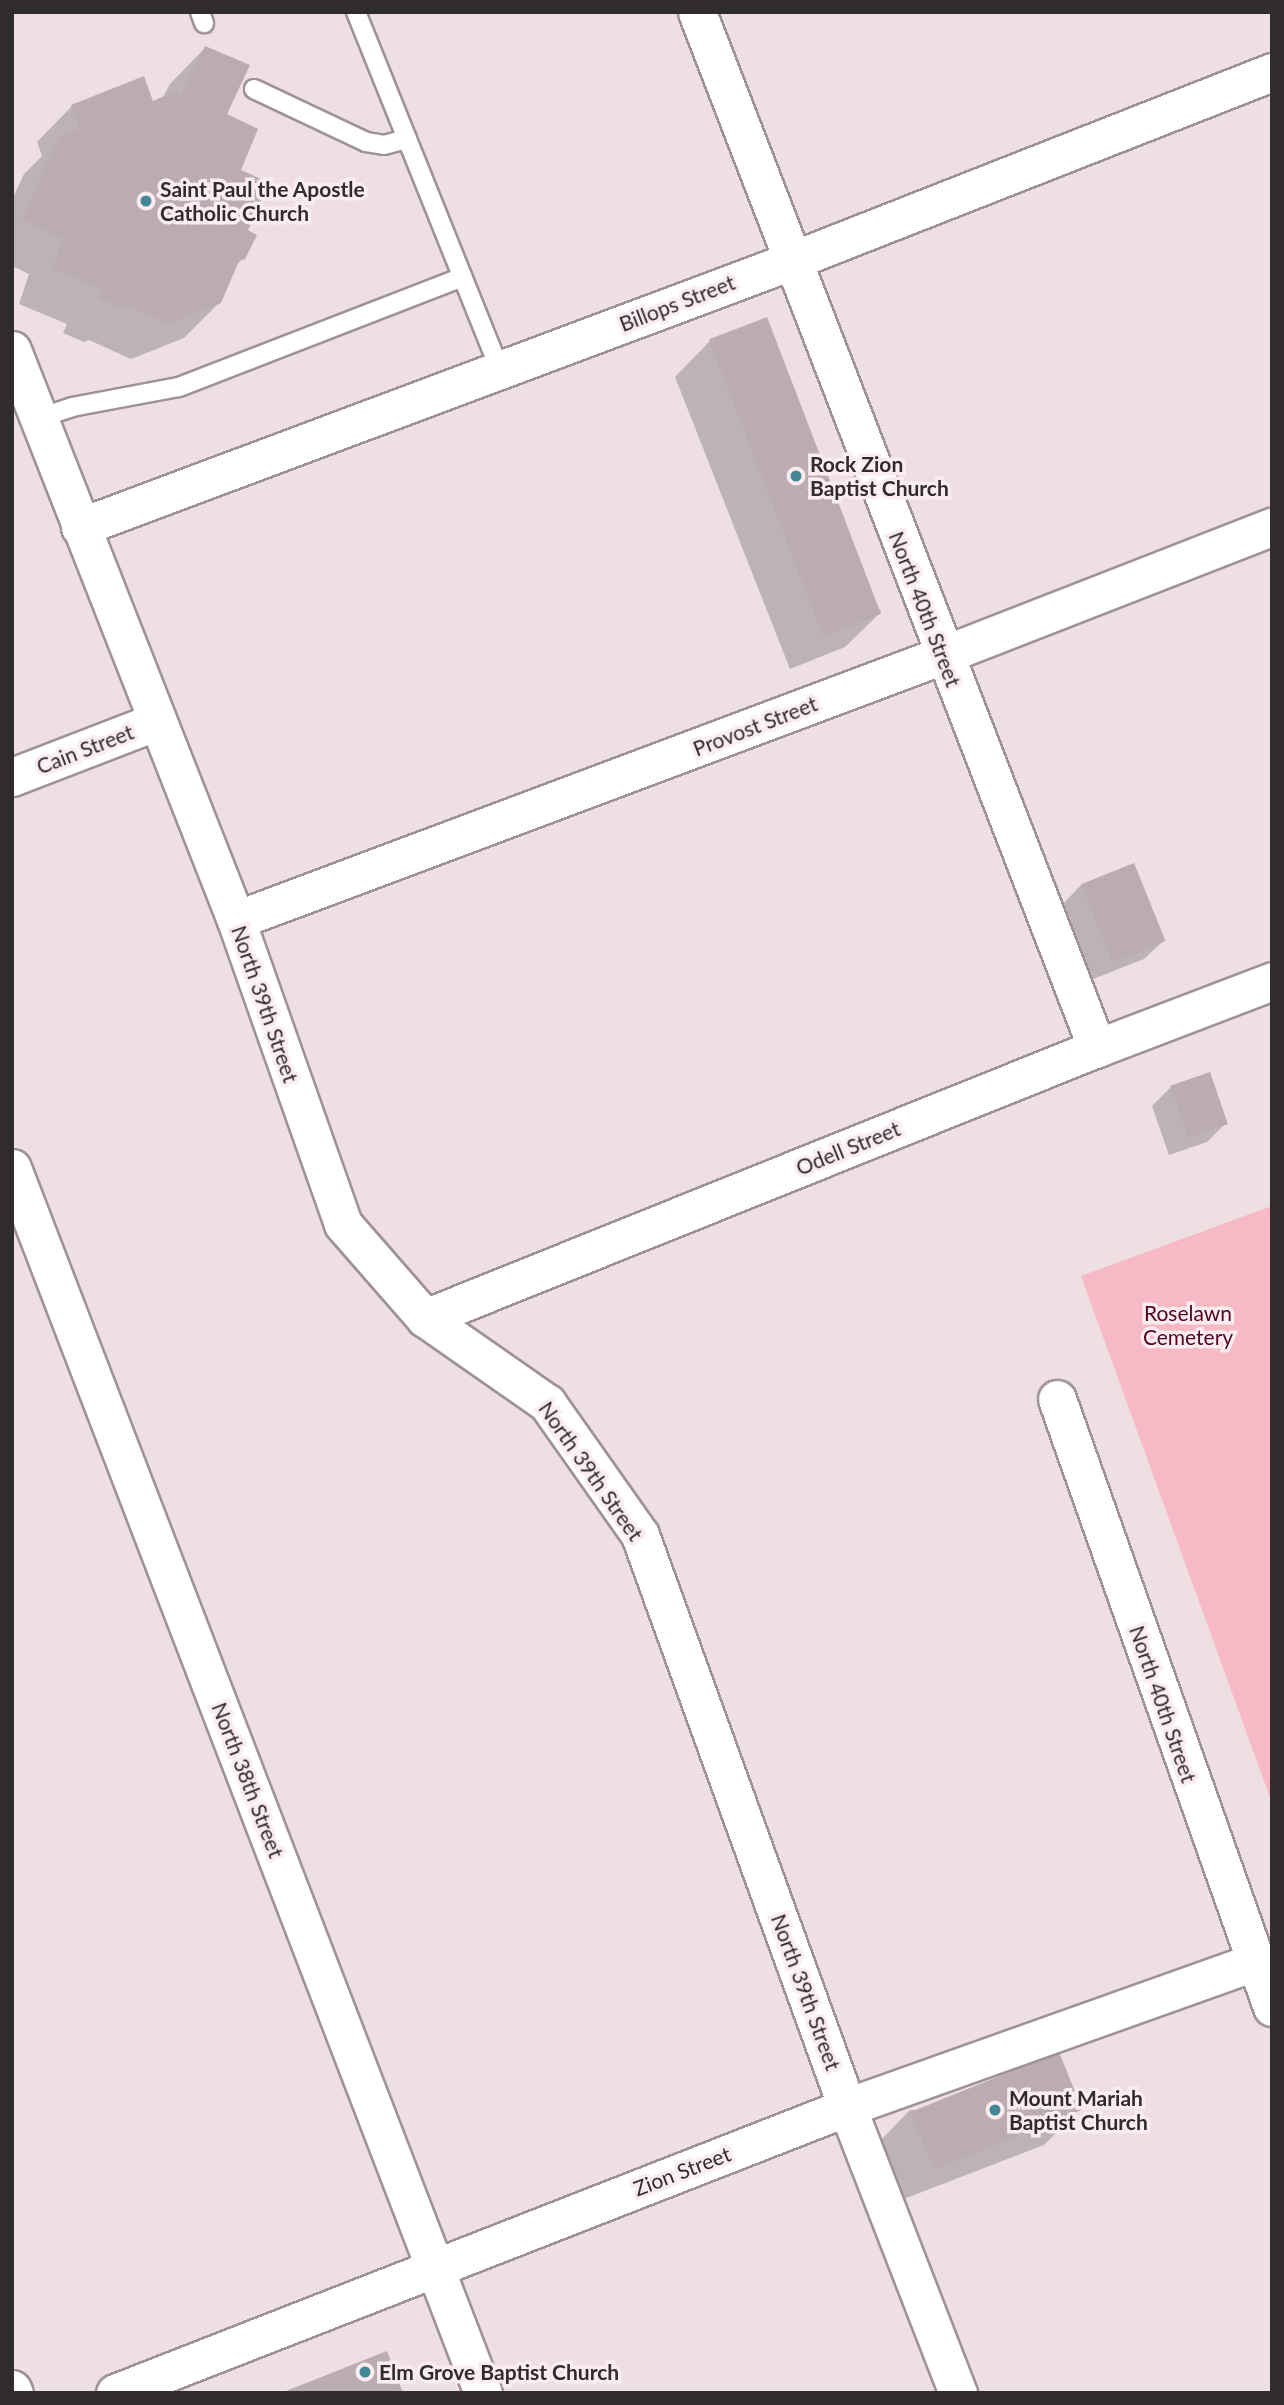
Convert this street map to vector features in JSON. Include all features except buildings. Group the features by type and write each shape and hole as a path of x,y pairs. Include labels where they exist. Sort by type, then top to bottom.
{"street":[{"name":"North 40th Street","path":"697,12 943,655 1097,1048"},
{"name":"Billops Street","path":"80,527 791,261 1272,72"},
{"name":"North 39th Street","path":"12,350 236,920 343,1224 425,1318 547,1403 640,1535 847,2107 958,2393"},
{"name":"Provost Street","path":"236,920 943,655 1272,527"},
{"name":"Cain Street","path":"12,777 157,722"},
{"name":"Odell Street","path":"425,1318 1097,1048 1272,981"},
{"name":"North 38th Street","path":"12,1168 483,2393"},
{"name":"North 40th Street","path":"1057,1399 1272,2007"},
{"name":"Zion Street","path":"115,2393 847,2107 1254,1962"}],"lane":[{"path":"356,12 500,370"},
{"path":"254,89 366,142 384,145 407,139"},
{"path":"39,418 72,407 179,387 462,277"}],"green space":[{"name":"Roselawn Cemetery","path":"1272,1206 1272,1803 1081,1276"}],"place":[{"name":"Saint Paul the Apostle Catholic Church","path":"146,201"},
{"name":"Rock Zion Baptist Church","path":"796,476"},
{"name":"Mount Mariah Baptist Church","path":"995,2110"},
{"name":"Elm Grove Baptist Church","path":"365,2372"}]}
